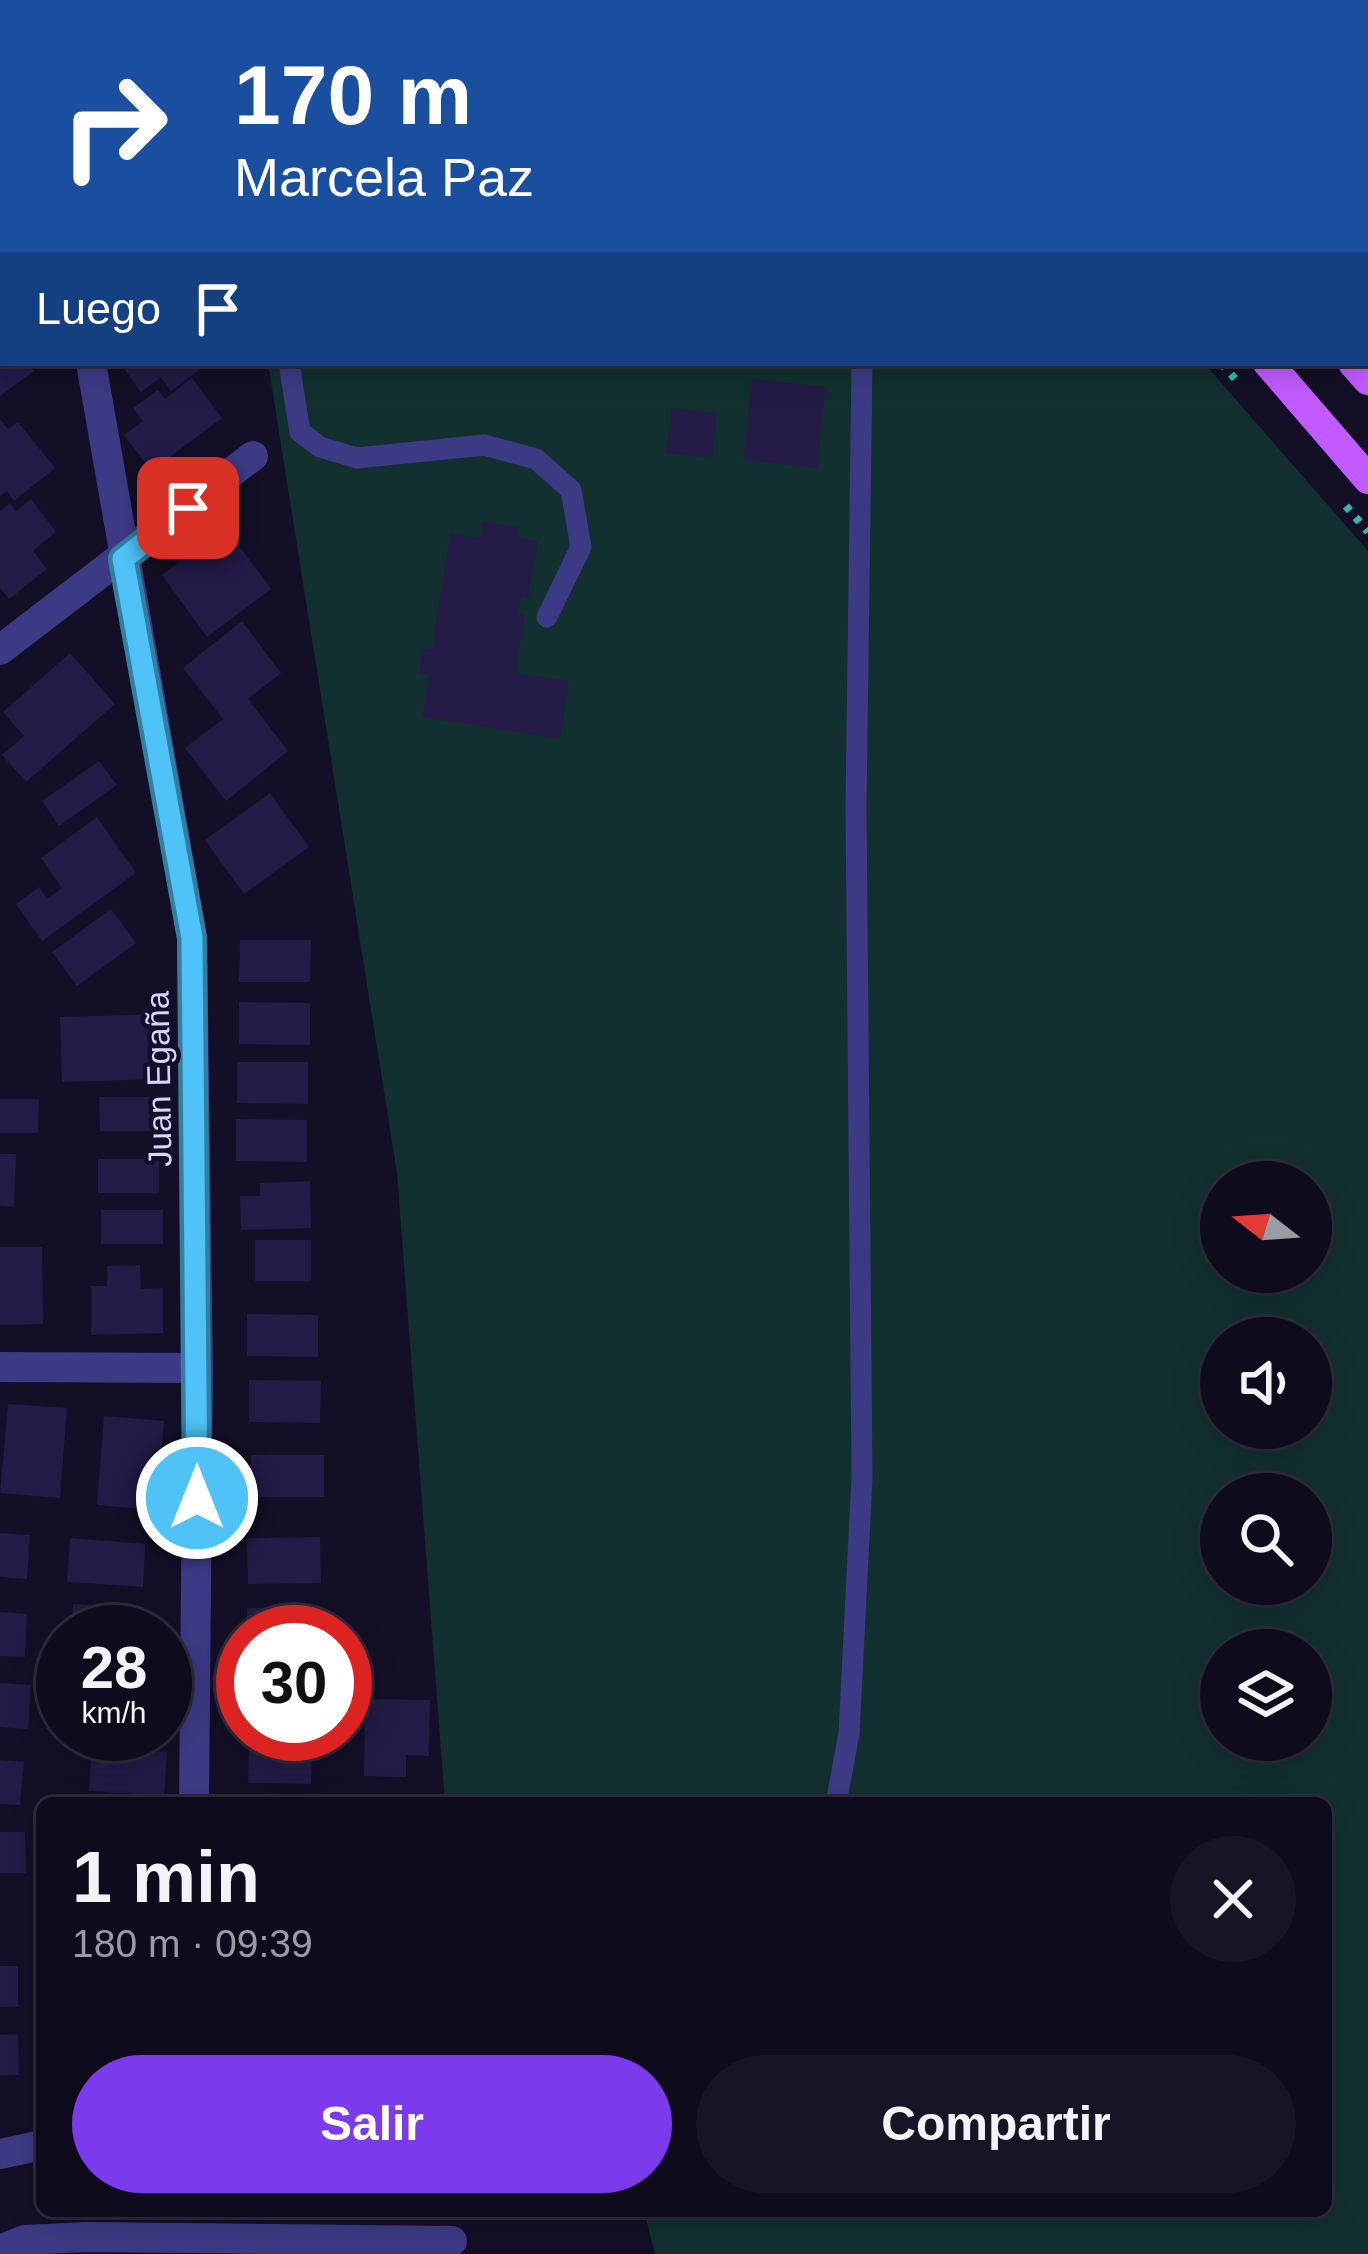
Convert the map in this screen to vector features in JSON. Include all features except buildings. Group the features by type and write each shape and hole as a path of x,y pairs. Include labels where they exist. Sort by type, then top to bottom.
{"main road":[{"path":"1271,366 1368,478"}],"street":[{"name":"Juan Egaña","path":"91,366 192,938 198,1368 194,1797"},
{"path":"0,650 253,456"},
{"path":"0,1367 198,1368"},
{"path":"0,2154 36,2146"},
{"path":"0,2249 452,2240"}],"lane":[{"path":"290,366 300,432 320,447 357,458 484,445 536,459 571,490 581,547 547,617"},
{"path":"837,1797 849,1734 862,1478 856,806 862,366"}],"green space":[{"path":"268,366 1207,366 1368,551 1368,2254 655,2254 646,2217 1332,2217 1332,1797 445,1797 397,1173"}],"route":[{"path":"188,508 123,559 192,938 197,1498"}]}
